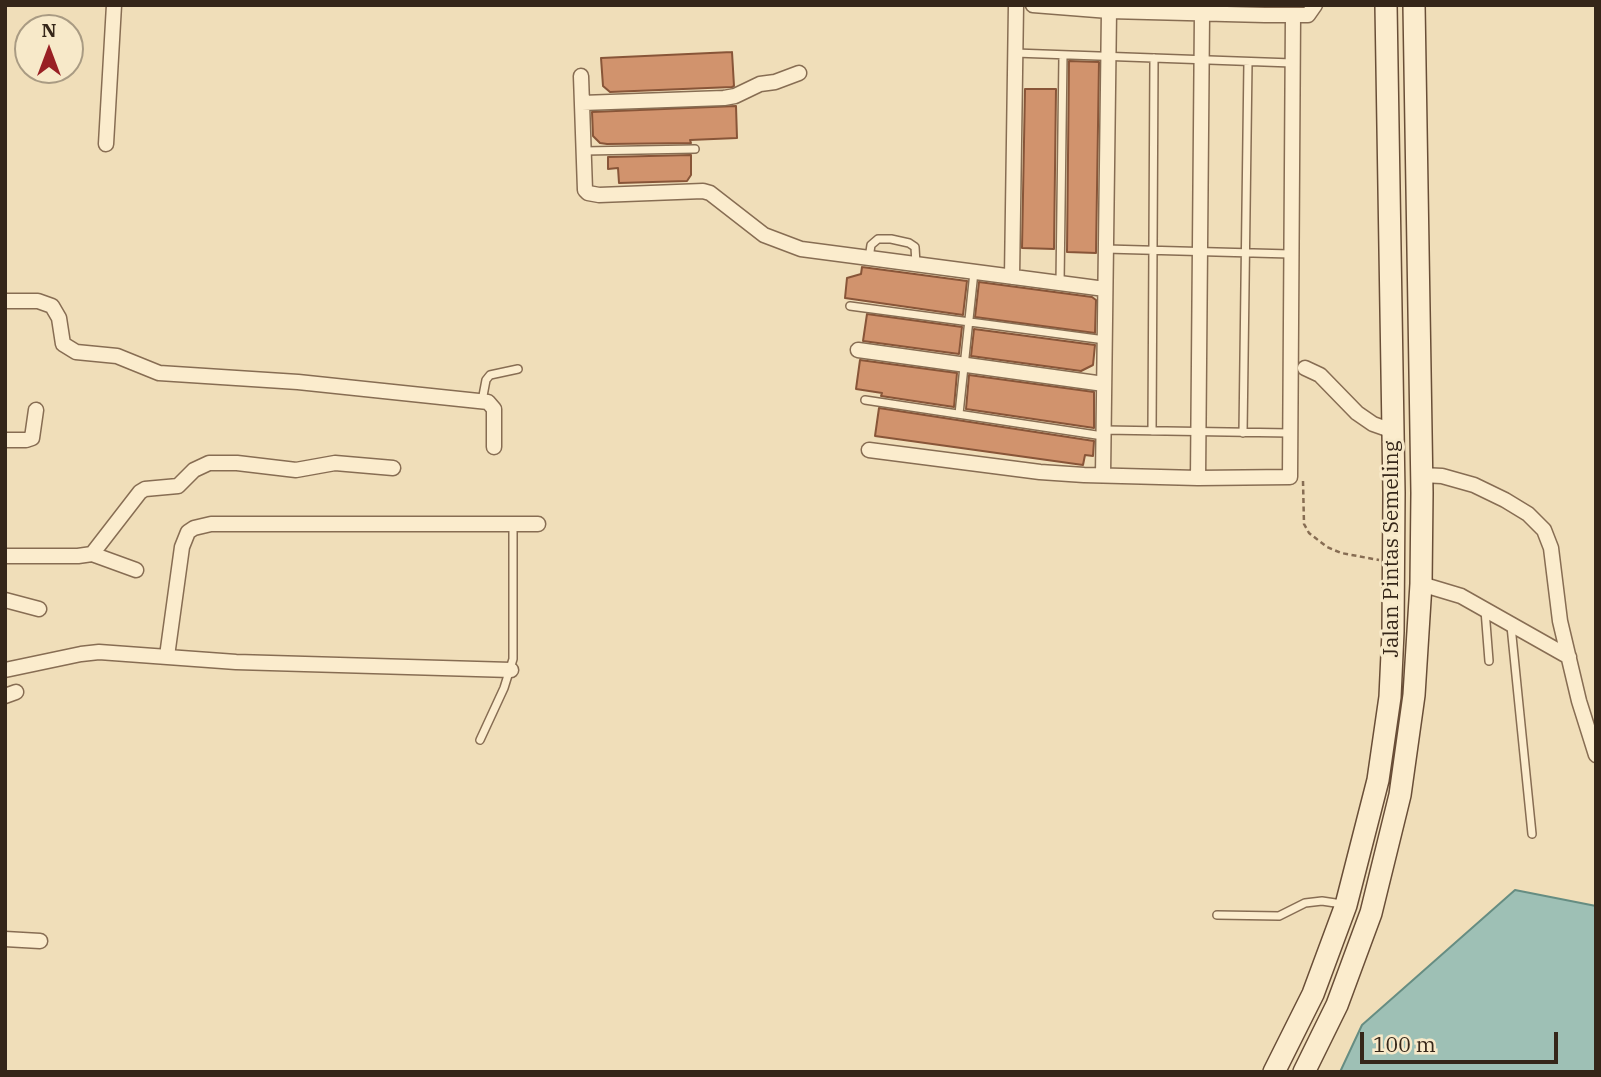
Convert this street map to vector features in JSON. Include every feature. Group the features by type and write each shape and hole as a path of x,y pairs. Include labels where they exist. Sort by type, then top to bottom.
{"main road":[{"name":"Jalan Pintas Semeling","path":"1274,1072 1314,994 1346,905 1373,806 1387,724 1394,561 1386,5"},
{"name":"Jalan Pintas Semeling","path":"1304,1072 1337,1005 1371,913 1387,855 1409,741 1421,584 1414,5"}],"street":[{"path":"106,144 114,5"},
{"path":"1012,277 1016,5"},
{"path":"1033,5 1202,14 1293,15 1308,15 1315,5"},
{"path":"1103,475 1109,10"},
{"path":"1198,478 1202,14"},
{"path":"869,450 1040,472 1198,478 1290,477 1293,15"},
{"path":"582,103 724,98 799,73"},
{"path":"581,76 585,190 589,194 703,191 710,193 764,235 801,249 1105,289"},
{"path":"5,301 38,301 52,306 59,318 61,338 68,348 76,352 117,356 159,373 298,383 488,402 494,409 494,447"},
{"path":"858,351 1104,384"},
{"path":"1304,368 1320,375 1373,424 1393,431"},
{"path":"5,440 32,438 36,410"},
{"path":"92,554 140,492 145,489 178,486 194,470 209,463 237,463 296,470 335,463 393,468"},
{"path":"1421,475 1442,476 1484,490 1528,514 1544,530 1551,548 1560,621 1579,701 1596,755"},
{"path":"167,656 182,547 188,533 194,528 211,524 538,524"},
{"path":"5,556 92,554 136,570"},
{"path":"1421,584 1461,596 1569,657"},
{"path":"5,600 39,609"},
{"path":"5,670 92,653 236,662 511,670"},
{"path":"5,939 40,941"}],"lane":[{"path":"1015,54 1293,63"},
{"path":"1060,283 1063,55"},
{"path":"1152,431 1154,58"},
{"path":"1243,433 1248,62"},
{"path":"583,151 695,149"},
{"path":"869,258 871,245 878,239 891,239 915,247 916,264"},
{"path":"1106,249 1290,254"},
{"path":"959,414 974,272"},
{"path":"850,306 1105,340"},
{"path":"482,401 486,380 490,375 519,369"},
{"path":"865,400 1104,433 1290,433"},
{"path":"480,740 511,670 513,659 513,524"},
{"path":"1485,609 1489,661"},
{"path":"1511,625 1532,834"},
{"path":"1217,915 1279,916 1305,903 1322,901 1346,905"}],"path":[{"path":"1303,474 1304,524 1309,533 1327,547 1340,552 1357,557 1394,561"}],"water":[{"path":"1515,890 1596,906 1596,1072 1340,1072 1362,1025"}],"building":[{"path":"732,52 732,87 610,92 603,86 601,58"},
{"path":"1069,61 1099,62 1096,253 1067,252"},
{"path":"1025,89 1056,89 1054,249 1022,248"},
{"path":"736,106 737,138 690,140 691,143 607,144 600,143 593,136 592,112"},
{"path":"691,155 691,175 687,181 619,183 618,168 608,169 608,157"},
{"path":"862,267 967,281 963,315 845,298 847,278 861,274"},
{"path":"979,282 1092,297 1096,300 1095,333 975,317"},
{"path":"867,314 962,327 959,354 863,341"},
{"path":"974,329 1095,345 1093,365 1081,371 971,356"},
{"path":"860,360 957,373 954,407 881,396 882,393 856,389"},
{"path":"969,375 1094,392 1094,428 966,409"},
{"path":"879,408 1094,441 1093,456 1085,455 1083,465 875,436"}]}
